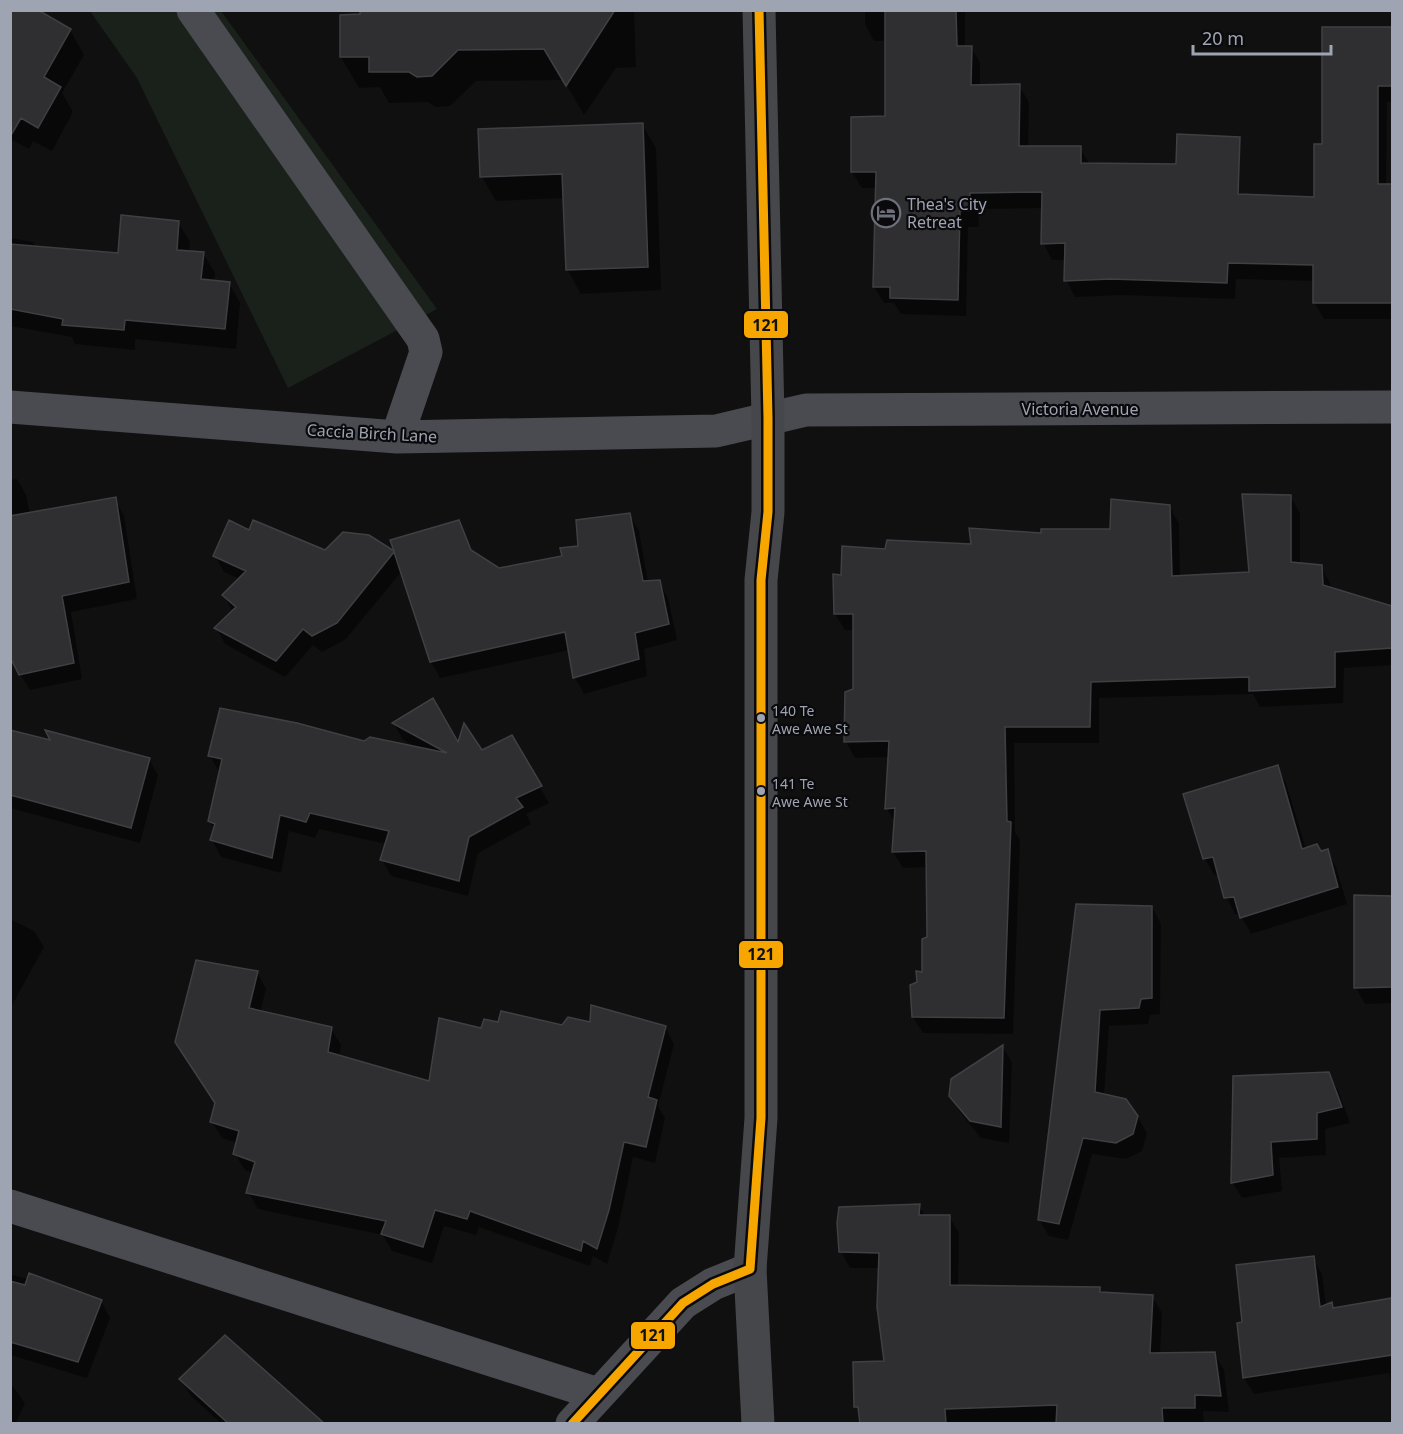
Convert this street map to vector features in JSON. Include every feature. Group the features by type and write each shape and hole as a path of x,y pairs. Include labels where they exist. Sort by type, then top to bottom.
{"main road":[{"path":"758,1424 750,1269 761,1118 760,580 768,512 759,10"}],"street":[{"path":"193,10 423,339 426,352 397,437"},
{"name":"Caccia Birch Lane","path":"10,406 397,437 716,431 768,418"},
{"name":"Victoria Avenue","path":"768,418 815,410 1392,407"},
{"path":"10,1206 598,1394"},
{"path":"572,1424 683,1303 713,1284 750,1269"}],"shaded area":[{"path":"90,11 221,11 437,309 288,388 137,78"}],"building":[{"path":"10,10 38,10 71,29 44,77 61,87 38,128 21,118 10,137"},
{"path":"360,10 615,10 566,86 544,49 458,50 432,76 417,77 409,72 369,72 369,57 340,57 340,15 360,14"},
{"path":"885,10 956,10 957,46 972,46 971,85 1020,84 1019,146 1081,146 1081,163 1176,164 1177,134 1240,137 1238,194 1314,197 1314,144 1322,144 1322,27 1392,27 1392,86 1378,86 1378,184 1392,184 1392,303 1313,303 1313,265 1228,263 1227,283 1111,279 1064,281 1065,243 1041,244 1042,192 970,193 970,211 960,211 958,300 890,298 890,287 873,287 876,172 851,172 851,117 885,116"},
{"path":"643,123 648,267 566,270 562,174 480,177 478,129"},
{"path":"121,215 179,221 177,250 204,252 201,279 230,282 225,329 125,320 124,330 62,325 63,319 10,309 10,244 118,253"},
{"path":"1242,494 1291,495 1291,562 1322,565 1323,585 1392,606 1392,648 1335,652 1335,687 1249,691 1249,677 1091,682 1090,727 1005,727 1007,821 1011,822 1004,1018 912,1017 910,985 917,982 916,971 922,972 922,939 927,937 926,851 892,852 895,808 885,809 889,741 844,742 845,692 853,689 853,614 834,614 833,574 841,575 842,546 885,549 887,540 971,544 969,528 1041,533 1041,529 1110,529 1111,499 1170,505 1172,576 1249,572"},
{"path":"116,497 129,582 62,596 74,663 19,675 10,657 10,516"},
{"path":"630,513 643,581 660,580 669,624 635,633 639,659 573,678 565,632 430,662 394,552 337,623 312,636 303,629 276,661 214,628 236,607 222,595 246,571 213,556 229,520 249,530 253,520 325,550 343,532 369,535 394,551 390,540 459,520 471,550 499,568 562,556 560,548 578,546 576,520"},
{"path":"433,698 458,742 464,723 482,750 512,735 542,786 516,798 523,807 469,837 459,881 380,860 389,831 310,813 306,822 280,815 272,858 210,840 215,824 208,821 222,759 208,756 220,708 297,723 364,741 370,737 447,753 392,723"},
{"path":"10,730 50,740 45,730 150,758 131,828 10,795"},
{"path":"1278,765 1302,849 1317,844 1321,851 1328,849 1338,887 1240,918 1234,897 1224,898 1213,857 1203,859 1183,794"},
{"path":"1354,895 1392,896 1392,987 1354,988"},
{"path":"1076,904 1152,906 1152,998 1141,999 1139,1008 1100,1010 1095,1092 1126,1099 1138,1116 1133,1134 1116,1143 1083,1138 1059,1224 1038,1220"},
{"path":"196,960 258,971 249,1008 332,1027 328,1052 429,1081 439,1018 481,1028 484,1019 498,1022 501,1011 562,1025 568,1017 590,1022 591,1005 666,1026 648,1097 657,1100 646,1147 624,1142 609,1210 597,1249 583,1241 581,1251 470,1211 467,1219 435,1210 423,1247 381,1234 386,1221 246,1193 255,1162 233,1154 239,1131 210,1122 215,1103 175,1042"},
{"path":"1003,1045 1001,1127 970,1121 949,1096 951,1079"},
{"path":"1329,1072 1342,1107 1317,1113 1317,1139 1271,1142 1273,1175 1231,1183 1233,1076"},
{"path":"920,1204 919,1215 950,1215 950,1285 1100,1287 1100,1292 1153,1295 1150,1353 1215,1352 1221,1396 1195,1395 1195,1408 1162,1408 1163,1424 1056,1424 1057,1405 945,1409 946,1424 860,1424 858,1407 854,1407 853,1362 884,1361 877,1307 879,1253 839,1252 837,1223 839,1207"},
{"path":"1314,1256 1320,1307 1332,1302 1333,1308 1392,1298 1392,1355 1243,1378 1237,1323 1242,1322 1236,1265"},
{"path":"29,1273 102,1300 78,1362 10,1342 10,1281 25,1285"},
{"path":"225,1335 325,1424 229,1424 179,1379"}],"transit line":[{"name":"121","path":"750,1269 761,1118 761,580 768,512 759,10"},
{"name":"121","path":"572,1424 683,1303 713,1284 750,1269"}],"place":[{"name":"Thea's City Retreat","path":"886,213"},
{"name":"140 Te Awe Awe St","path":"761,718"},
{"name":"141 Te Awe Awe St","path":"761,791"}]}
